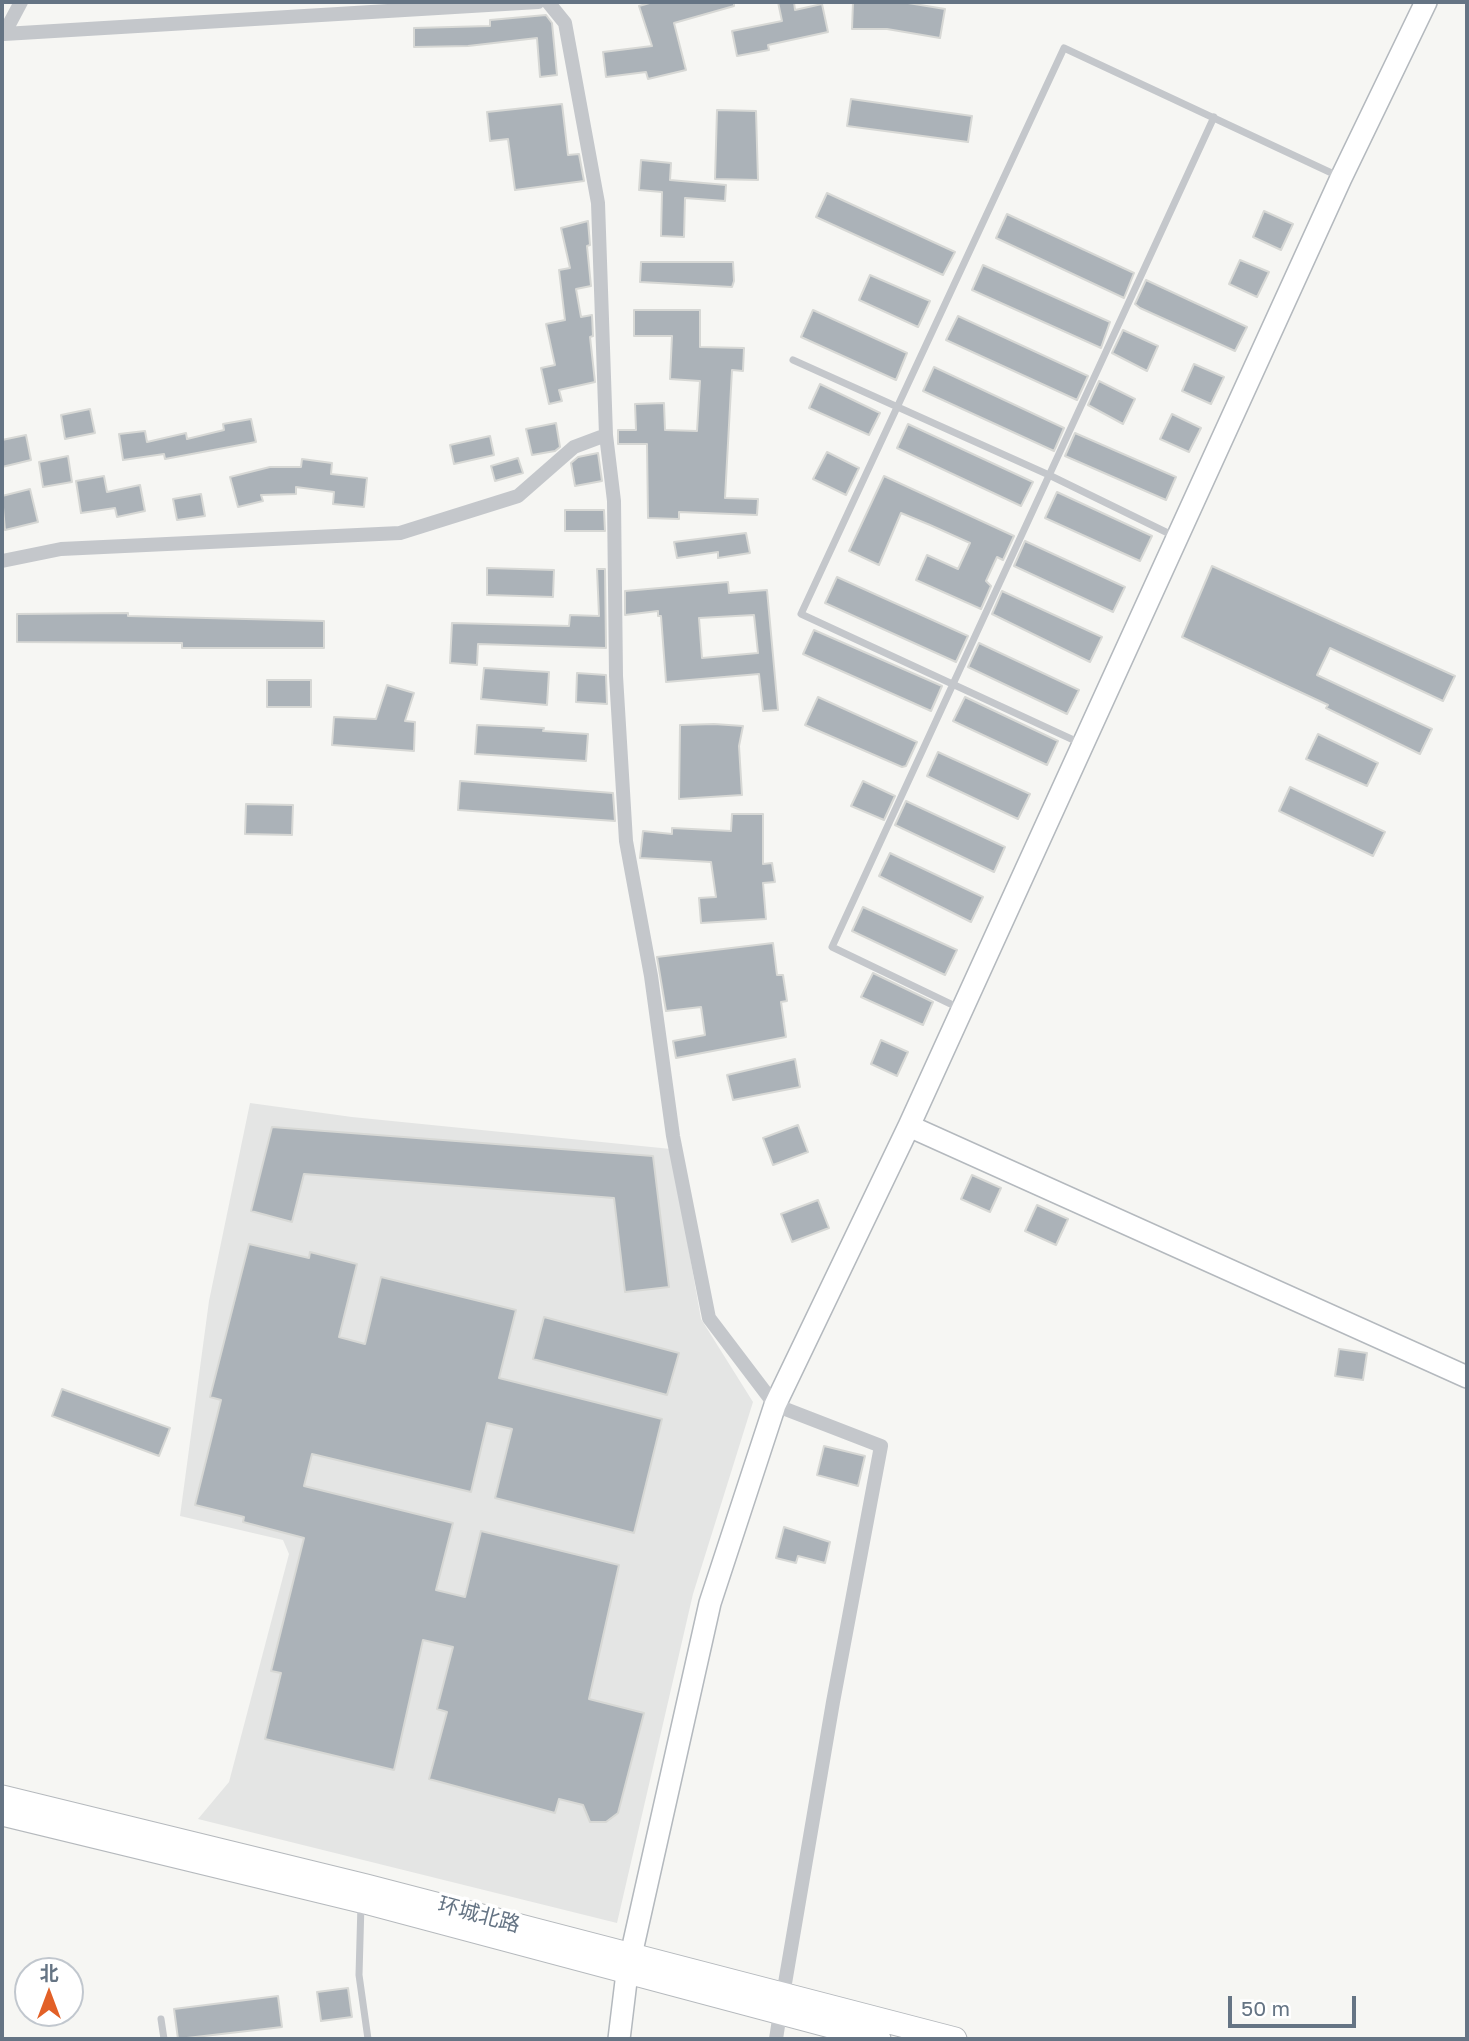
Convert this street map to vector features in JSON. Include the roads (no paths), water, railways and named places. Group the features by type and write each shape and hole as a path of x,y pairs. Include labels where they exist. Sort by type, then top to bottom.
{"main road":[{"name":"环城北路","path":"2,1797 782,2004 955,2039"},
{"name":"环城北路","path":"2,1814 364,1894"},
{"name":"环城北路","path":"782,2004 879,2039"}],"street":[{"path":"3,37 538,2"},
{"path":"548,2 565,23 598,204 606,435 614,501 616,676 626,841 651,976 673,1136 709,1318 775,1405 881,1446 833,1702 776,2039"},
{"path":"619,2039 629,1964 710,1603 775,1405 909,1126 1341,178 1426,2"},
{"path":"3,37 19,5"},
{"path":"2,7 19,5"},
{"path":"2,561 61,550 400,533 518,496 574,447 606,435"},
{"path":"909,1126 1467,1377"}],"lane":[{"path":"1084,744 801,614 1064,48 1341,178"},
{"path":"962,1009 832,947 1214,117"},
{"path":"793,360 1049,475 1178,537"},
{"path":"364,1894 359,1975 368,2039"},
{"path":"161,2019 164,2039"}]}
